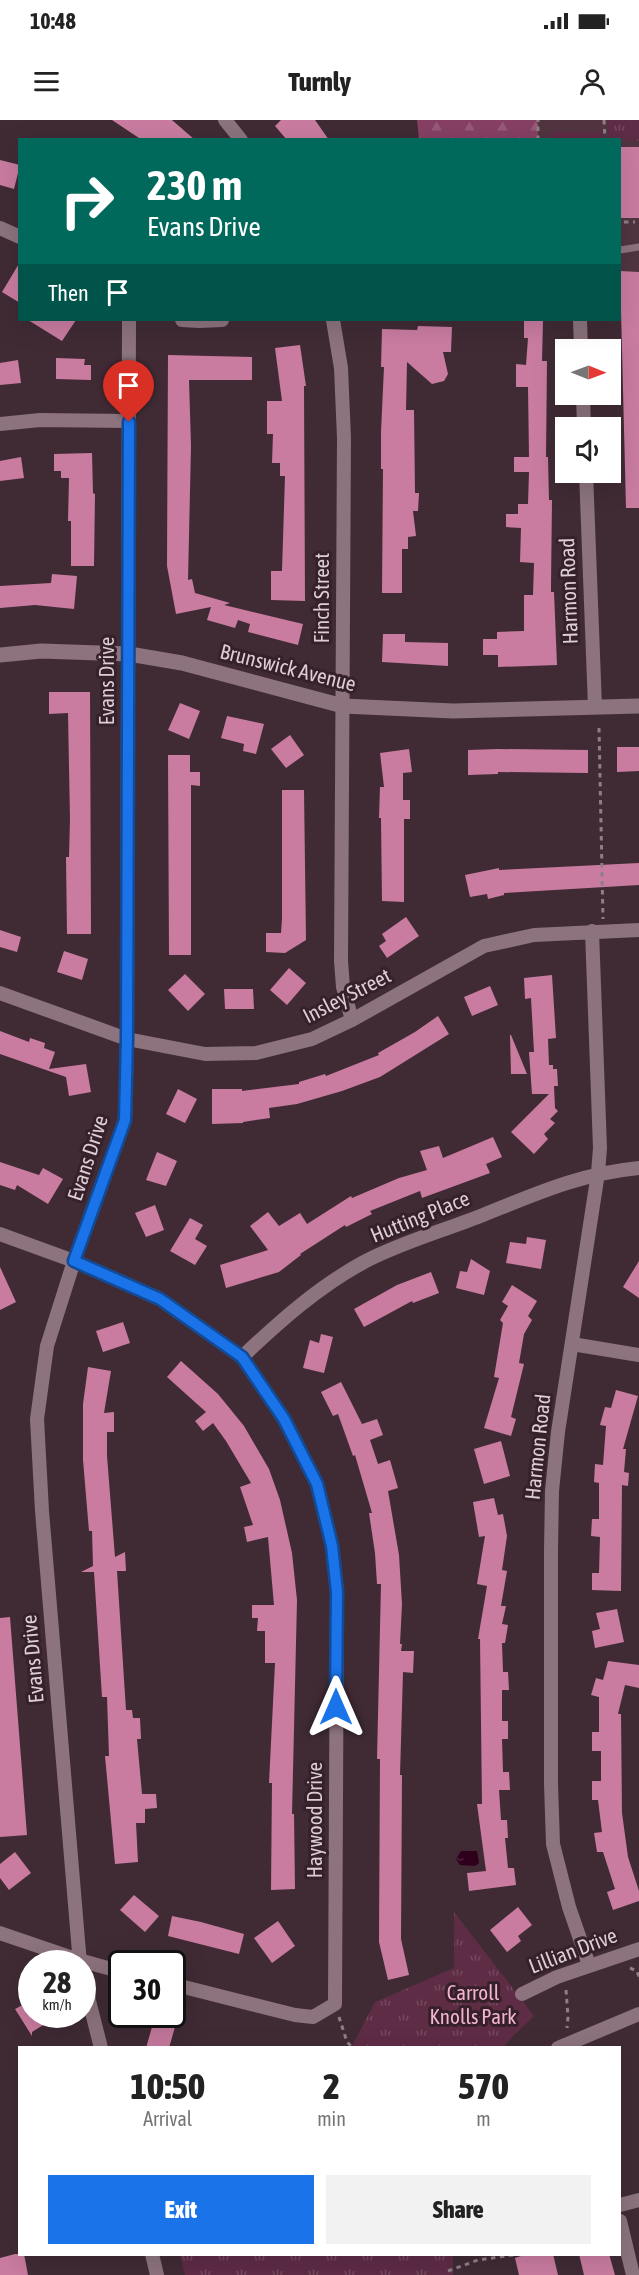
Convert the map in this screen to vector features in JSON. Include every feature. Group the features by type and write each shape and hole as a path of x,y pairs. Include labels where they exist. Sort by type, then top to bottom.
{"street":[{"path":"225,120 239,138"},
{"path":"0,228 18,236"},
{"name":"Evans Drive","path":"79,1950 42,1511 37,1419 47,1346 74,1261 125,1120 129,321"},
{"name":"Finch Street","path":"333,321 341,368 344,438 341,962 343,987 352,1020"},
{"path":"580,321 581,339"},
{"path":"0,424 40,420 129,422"},
{"name":"Harmon Road","path":"586,483 595,707"},
{"name":"Brunswick Avenue","path":"0,655 41,651 129,654 182,663 343,706 453,711 639,706"},
{"name":"Insley Street","path":"0,993 127,1039 204,1054 256,1053 312,1039 352,1020 484,946 534,935 639,930"},
{"name":"Harmon Road","path":"589,1965 560,1876 553,1844 551,1784 552,1491 558,1432 600,1148 592,931"},
{"name":"Hutting Place","path":"242,1357 297,1306 364,1262 415,1238 565,1182 598,1173 639,1168"},
{"name":"Haywood Drive","path":"0,1234 74,1261 160,1299 242,1357 284,1419 317,1484 332,1546 337,1592 335,2004"},
{"path":"572,1344 639,1355"},
{"path":"0,1933 42,1950"},
{"name":"Lillian Drive","path":"522,1994 557,1977 639,1949"},
{"path":"186,1988 296,2015 313,2017 335,2004"},
{"path":"563,2046 639,2014"},
{"name":"Evans Drive","path":"96,2028 100,2046"},
{"path":"621,2205 639,2200"},
{"path":"621,2225 633,2275"},
{"path":"152,2256 157,2275"}],"lane":[{"path":"621,250 639,247"}],"path":[{"path":"538,120 538,138"},
{"path":"604,120 605,138"},
{"path":"624,222 634,222"},
{"path":"599,729 603,911"},
{"path":"625,1965 637,1971 639,1977"},
{"path":"566,1984 568,2017 566,2033"},
{"path":"335,2004 347,2042 351,2046"},
{"path":"448,2271 478,2260 506,2256"}],"shaded area":[{"path":"458,120 639,120 639,302 621,303 621,138 458,138"}],"green space":[{"path":"417,120 538,120 538,138 419,138"},
{"path":"607,120 639,120 639,141 608,138"},
{"path":"602,131 602,138 548,138 553,132"},
{"name":"Carroll Knolls Park","path":"454,1912 534,2016 505,2046 352,2046 375,2002 454,1968"},
{"path":"180,2256 453,2256 453,2275 185,2275"}],"water":[{"path":"461,1851 477,1851 479,1863 475,1866 460,1865 456,1859"}],"building":[{"path":"112,120 172,120 193,138 139,138"},
{"path":"281,120 315,120 328,138 285,138 275,126"},
{"path":"621,147 639,147 639,218 621,218"},
{"path":"0,160 18,164 14,189 0,185"},
{"path":"18,265 18,302 2,292"},
{"path":"621,271 639,272 639,508 626,508"},
{"path":"30,321 75,321 62,341"},
{"path":"524,321 543,321 542,361 547,361 546,457 548,457 549,500 552,500 551,592 554,592 557,665 498,667 498,655 483,655 483,639 497,639 497,632 524,631 524,595 533,595 534,563 520,562 521,528 506,527 506,514 518,514 518,504 528,504 529,472 514,472 514,457 529,457 528,387 516,387 516,364 526,365 528,338 524,338"},
{"path":"418,326 452,327 451,352 443,352 448,374 444,381 432,384 407,362 406,410 414,410 415,493 419,493 418,511 413,511 416,536 408,537 408,549 402,549 402,593 382,593 381,432 384,367 381,367 382,329 417,330"},
{"path":"300,345 306,386 304,386 305,601 271,600 271,571 282,571 285,476 280,476 280,463 272,463 273,434 267,434 267,401 282,401 275,348"},
{"path":"168,355 252,357 252,380 189,380 191,446 188,580 192,579 195,593 230,603 224,605 303,624 298,645 248,632 250,624 238,620 235,628 207,620 211,607 176,614 167,566"},
{"path":"56,358 85,359 84,365 91,365 91,380 56,379"},
{"path":"18,360 21,383 0,385 0,363"},
{"path":"92,453 93,493 95,494 94,566 71,566 71,521 68,521 69,478 61,478 61,471 54,471 54,454"},
{"path":"21,457 24,478 0,481 0,461"},
{"path":"52,574 77,576 74,609 35,605 0,608 0,586 51,583"},
{"path":"383,634 405,634 405,642 448,643 448,666 382,662"},
{"path":"49,692 90,692 91,934 67,934 66,857 69,857 70,819 68,713 49,714"},
{"path":"180,703 200,711 189,739 168,730"},
{"path":"227,716 264,724 256,754 243,751 244,744 221,738"},
{"path":"290,735 304,755 286,768 271,749"},
{"path":"617,747 639,747 639,771 617,772"},
{"path":"409,749 412,772 403,773 403,800 410,800 410,819 404,819 404,902 382,901 381,818 379,818 380,787 384,787 380,753"},
{"path":"468,750 588,750 588,773 498,772 498,774 468,775"},
{"path":"168,755 190,755 190,772 200,772 200,786 191,785 191,955 169,955"},
{"path":"282,790 304,790 306,940 285,953 266,952 266,933 281,933"},
{"path":"639,863 639,885 504,893 504,895 488,899 487,894 470,897 465,875 499,868 499,870"},
{"path":"406,917 419,936 387,958 379,946 386,941 382,934"},
{"path":"0,930 21,937 17,952 0,947"},
{"path":"64,951 88,959 82,980 57,972"},
{"path":"289,968 306,983 287,1005 270,990"},
{"path":"185,974 205,994 188,1011 168,990"},
{"path":"552,975 556,1038 548,1039 549,1065 557,1069 558,1086 554,1086 555,1108 558,1111 550,1119 555,1123 544,1134 548,1139 534,1154 511,1132 549,1094 532,1094 529,1052 534,1052 531,998 525,999 524,978"},
{"path":"490,986 498,1005 472,1016 464,997"},
{"path":"224,989 253,989 254,1009 225,1009"},
{"path":"438,1016 449,1034 380,1077 297,1104 269,1108 270,1118 243,1123 212,1124 212,1089 242,1089 242,1091 299,1084 299,1082 325,1074 326,1076 379,1055 378,1053"},
{"path":"0,1031 29,1042 30,1038 45,1043 44,1048 55,1052 49,1069 86,1064 91,1092 69,1096 66,1077 0,1054"},
{"path":"511,1035 527,1074 511,1074"},
{"path":"178,1089 197,1099 185,1123 166,1114"},
{"path":"493,1137 502,1157 486,1164 490,1173 422,1198 420,1191 370,1211 372,1214 346,1227 345,1225 300,1254 279,1272 226,1288 220,1265 268,1250 250,1226 268,1212 279,1226 300,1213 307,1224 351,1196 352,1198 399,1178 427,1170 420,1151 439,1146 443,1158"},
{"path":"157,1152 177,1161 166,1186 146,1180"},
{"path":"0,1162 39,1175 43,1168 63,1179 48,1204 17,1185 15,1190 0,1185"},
{"path":"155,1205 164,1230 146,1237 135,1213"},
{"path":"190,1218 203,1225 195,1239 207,1246 195,1265 170,1251"},
{"path":"527,1237 546,1240 541,1269 506,1263 510,1242 526,1244"},
{"path":"471,1259 490,1271 484,1295 456,1288 460,1271 467,1272"},
{"path":"639,1261 639,1298 623,1287"},
{"path":"0,1267 16,1302 0,1310"},
{"path":"431,1272 439,1293 413,1303 412,1301 364,1327 354,1309 397,1285"},
{"path":"512,1285 537,1301 528,1316 532,1320 524,1334 519,1363 524,1364 511,1417 516,1419 511,1436 484,1428 499,1378 494,1377 503,1323 500,1320 508,1306 502,1302"},
{"path":"123,1322 130,1343 103,1352 96,1331"},
{"path":"321,1334 333,1337 324,1373 303,1368 310,1340 319,1343"},
{"path":"181,1361 218,1394 244,1426 269,1469 280,1500 292,1553 297,1600 292,1814 294,1814 295,1889 271,1890 272,1783 269,1783 275,1663 265,1663 265,1631 257,1631 258,1618 252,1618 252,1605 274,1605 268,1537 247,1542 244,1527 253,1525 240,1487 251,1483 213,1423 203,1431 195,1421 206,1412 167,1377"},
{"path":"88,1367 111,1371 104,1413 114,1412 114,1432 107,1432 107,1456 115,1557 125,1552 126,1571 117,1571 126,1710 132,1710 133,1718 140,1718 141,1739 137,1739 142,1794 156,1794 157,1808 145,1809 145,1823 136,1823 138,1862 115,1864 105,1756 109,1756 107,1697 102,1697 94,1572 81,1572 93,1566 92,1531 89,1531 83,1460 83,1404"},
{"path":"341,1382 362,1424 377,1419 383,1435 370,1440 378,1464 390,1460 398,1488 388,1491 399,1555 402,1604 400,1644 402,1644 401,1651 414,1651 413,1673 403,1672 400,1775 402,1775 401,1939 409,1975 388,1980 379,1942 380,1759 377,1759 381,1584 377,1584 369,1513 372,1513 355,1455 353,1456 338,1414 333,1416 321,1392"},
{"path":"616,1390 638,1396 623,1449 626,1449 624,1472 629,1473 628,1486 622,1485 621,1591 592,1590 592,1573 599,1573 600,1537 591,1536 592,1519 599,1519 599,1483 594,1482 595,1464 603,1465 606,1426 600,1425 605,1407 611,1408"},
{"path":"501,1441 510,1476 484,1484 474,1449"},
{"path":"494,1498 498,1515 503,1514 507,1536 502,1570 507,1571 501,1606 506,1606 502,1624 508,1625 505,1643 502,1643 503,1672 508,1672 509,1690 502,1690 502,1721 508,1721 508,1739 502,1739 503,1772 509,1772 510,1790 499,1790 501,1820 507,1820 508,1838 505,1838 508,1868 514,1868 516,1885 469,1891 467,1873 486,1871 477,1804 482,1804 480,1639 478,1639 487,1586 477,1584 485,1536 479,1537 473,1502"},
{"path":"617,1609 624,1642 595,1648 592,1631 600,1629 596,1613"},
{"path":"10,1617 27,1835 0,1837 0,1618"},
{"path":"608,1661 639,1665 639,1688 625,1685 618,1714 621,1714 622,1813 628,1857 639,1891 639,1901 613,1910 607,1892 615,1889 603,1852 597,1852 594,1833 602,1832 598,1800 592,1800 592,1781 601,1781 601,1751 592,1751 592,1732 599,1732 599,1697 591,1695 596,1678 603,1680"},
{"path":"15,1852 31,1873 9,1890 0,1878 0,1864"},
{"path":"134,1895 159,1916 145,1932 120,1910"},
{"path":"518,1907 532,1925 518,1936 521,1941 507,1952 490,1930"},
{"path":"172,1916 244,1934 239,1954 168,1936"},
{"path":"278,1921 295,1946 272,1963 254,1938"},
{"path":"27,2028 38,2028 32,2032 32,2036"},
{"path":"152,2028 175,2028 170,2046 147,2046"},
{"path":"15,2254 24,2256 28,2275 0,2275 0,2258"},
{"path":"553,2256 558,2275 519,2275 515,2258"},
{"path":"579,2256 610,2256 615,2275 584,2275"}],"route":[{"path":"129,422 125,1120 74,1261 160,1299 242,1357 284,1419 317,1484 332,1546 337,1592 336,1707"}]}
